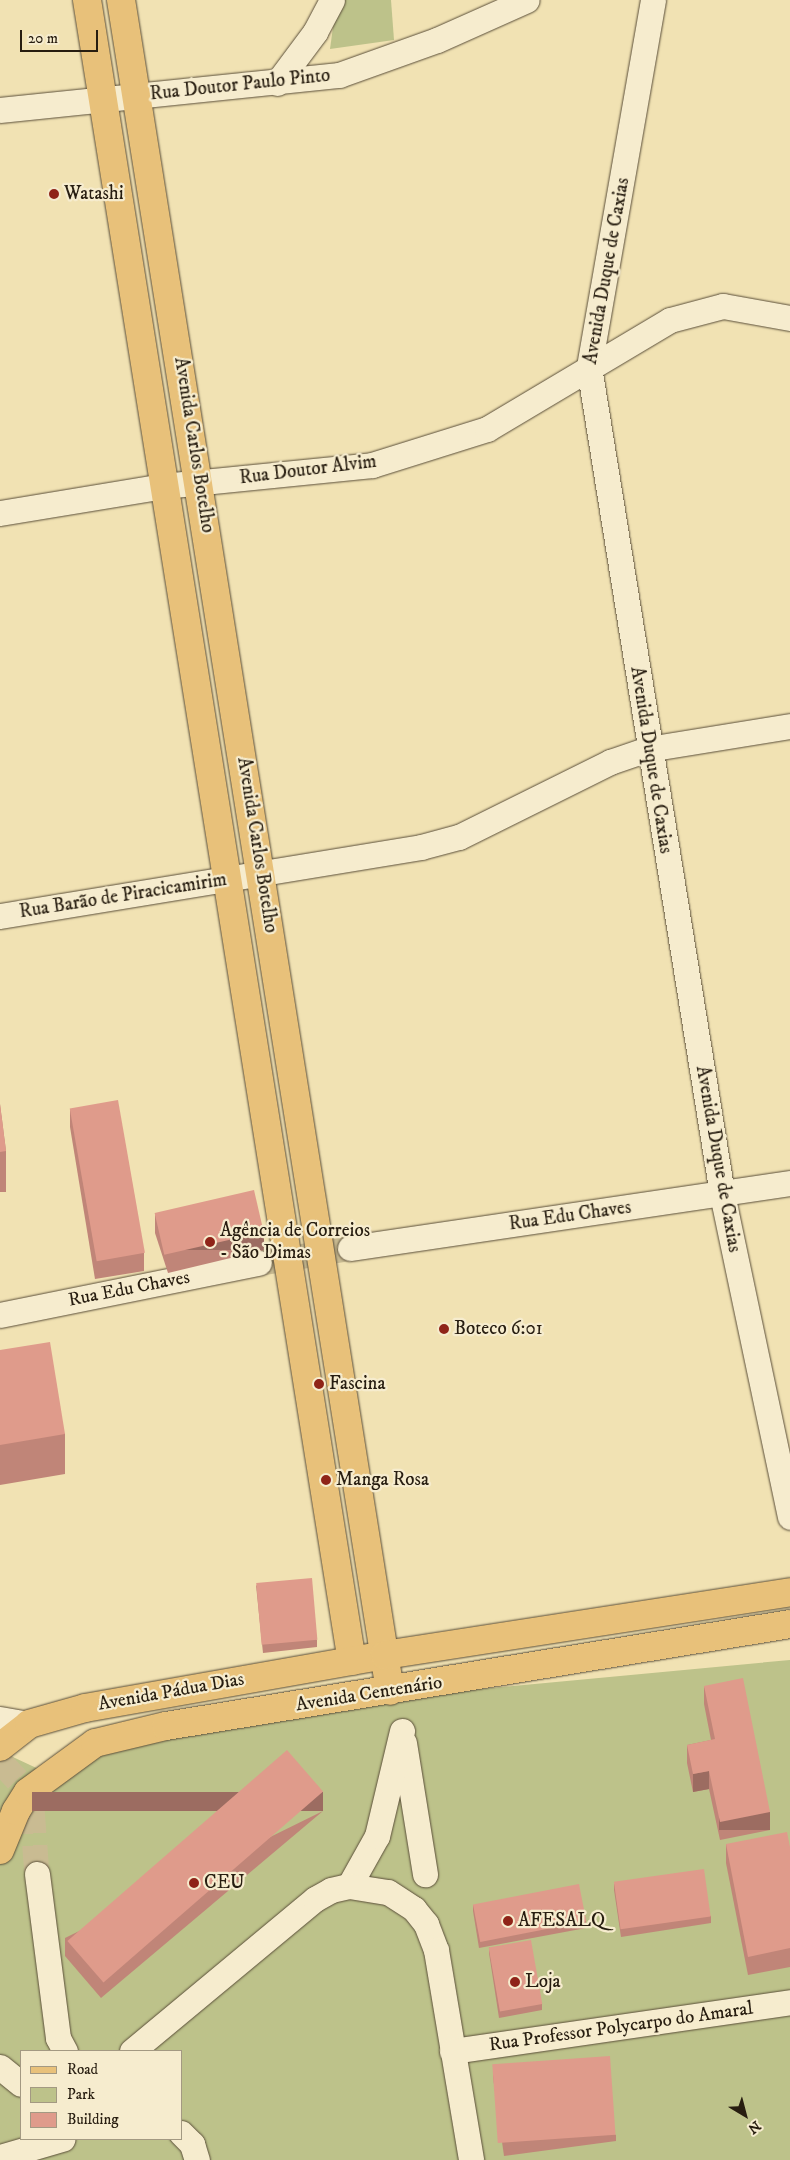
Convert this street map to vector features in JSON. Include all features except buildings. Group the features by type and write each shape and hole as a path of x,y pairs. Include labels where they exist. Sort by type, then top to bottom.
{"main road":[{"name":"Avenida Carlos Botelho","path":"87,0 163,486 352,1661"},
{"name":"Avenida Carlos Botelho","path":"121,0 200,482 390,1691"},
{"name":"Avenida Centenário","path":"352,1661 790,1592"},
{"name":"Avenida Centenário","path":"0,1850 16,1811 28,1792 95,1743 166,1726 390,1691 790,1624"},
{"name":"Avenida Pádua Dias","path":"0,1747 28,1724 85,1708 352,1661"}],"street":[{"path":"277,83 315,32 332,0"},
{"name":"Rua Doutor Paulo Pinto","path":"0,110 103,97 277,83 339,75 437,40 527,0"},
{"name":"Avenida Duque de Caxias","path":"653,0 589,367 648,749 722,1194 790,1517"},
{"name":"Rua Doutor Alvim","path":"0,513 163,486 372,465 487,429 670,320 723,306 790,318"},
{"name":"Rua Barão de Piracicamirim","path":"0,916 227,879 261,871 421,847 458,837 610,762 648,749 790,726"},
{"name":"Rua Edu Chaves","path":"350,1248 790,1183"},
{"name":"Rua Edu Chaves","path":"0,1315 259,1263"},
{"path":"0,1719 28,1724"},
{"path":"349,1886 377,1836 402,1731 425,1874"},
{"path":"37,1874 62,2045"},
{"path":"133,2050 315,1899 331,1890 349,1886 368,1887 401,1898 426,1924 436,1950 471,2160"},
{"name":"Rua Professor Polycarpo do Amaral","path":"452,2051 790,2002"},
{"path":"0,2066 20,2083"},
{"path":"182,2134 192,2144 197,2160"},
{"path":"0,2157 59,2140"}],"green space":[{"path":"345,0 391,0 394,40 330,49 334,20"},
{"path":"790,1660 790,2160 0,2160 0,1751 45,1772 92,1747 427,1694"}],"tunnel":[{"path":"259,1263 350,1248"},
{"path":"0,1761 23,1786 32,1808 37,1874"}],"place":[{"name":"Watashi","path":"54,194"},
{"name":"Agência de Correios - São Dimas","path":"210,1242"},
{"name":"Boteco 6:01","path":"444,1329"},
{"name":"Fascina","path":"319,1384"},
{"name":"Manga Rosa","path":"326,1480"},
{"name":"CEU","path":"194,1883"},
{"name":"AFESALQ","path":"508,1921"},
{"name":"Loja","path":"515,1982"}]}
